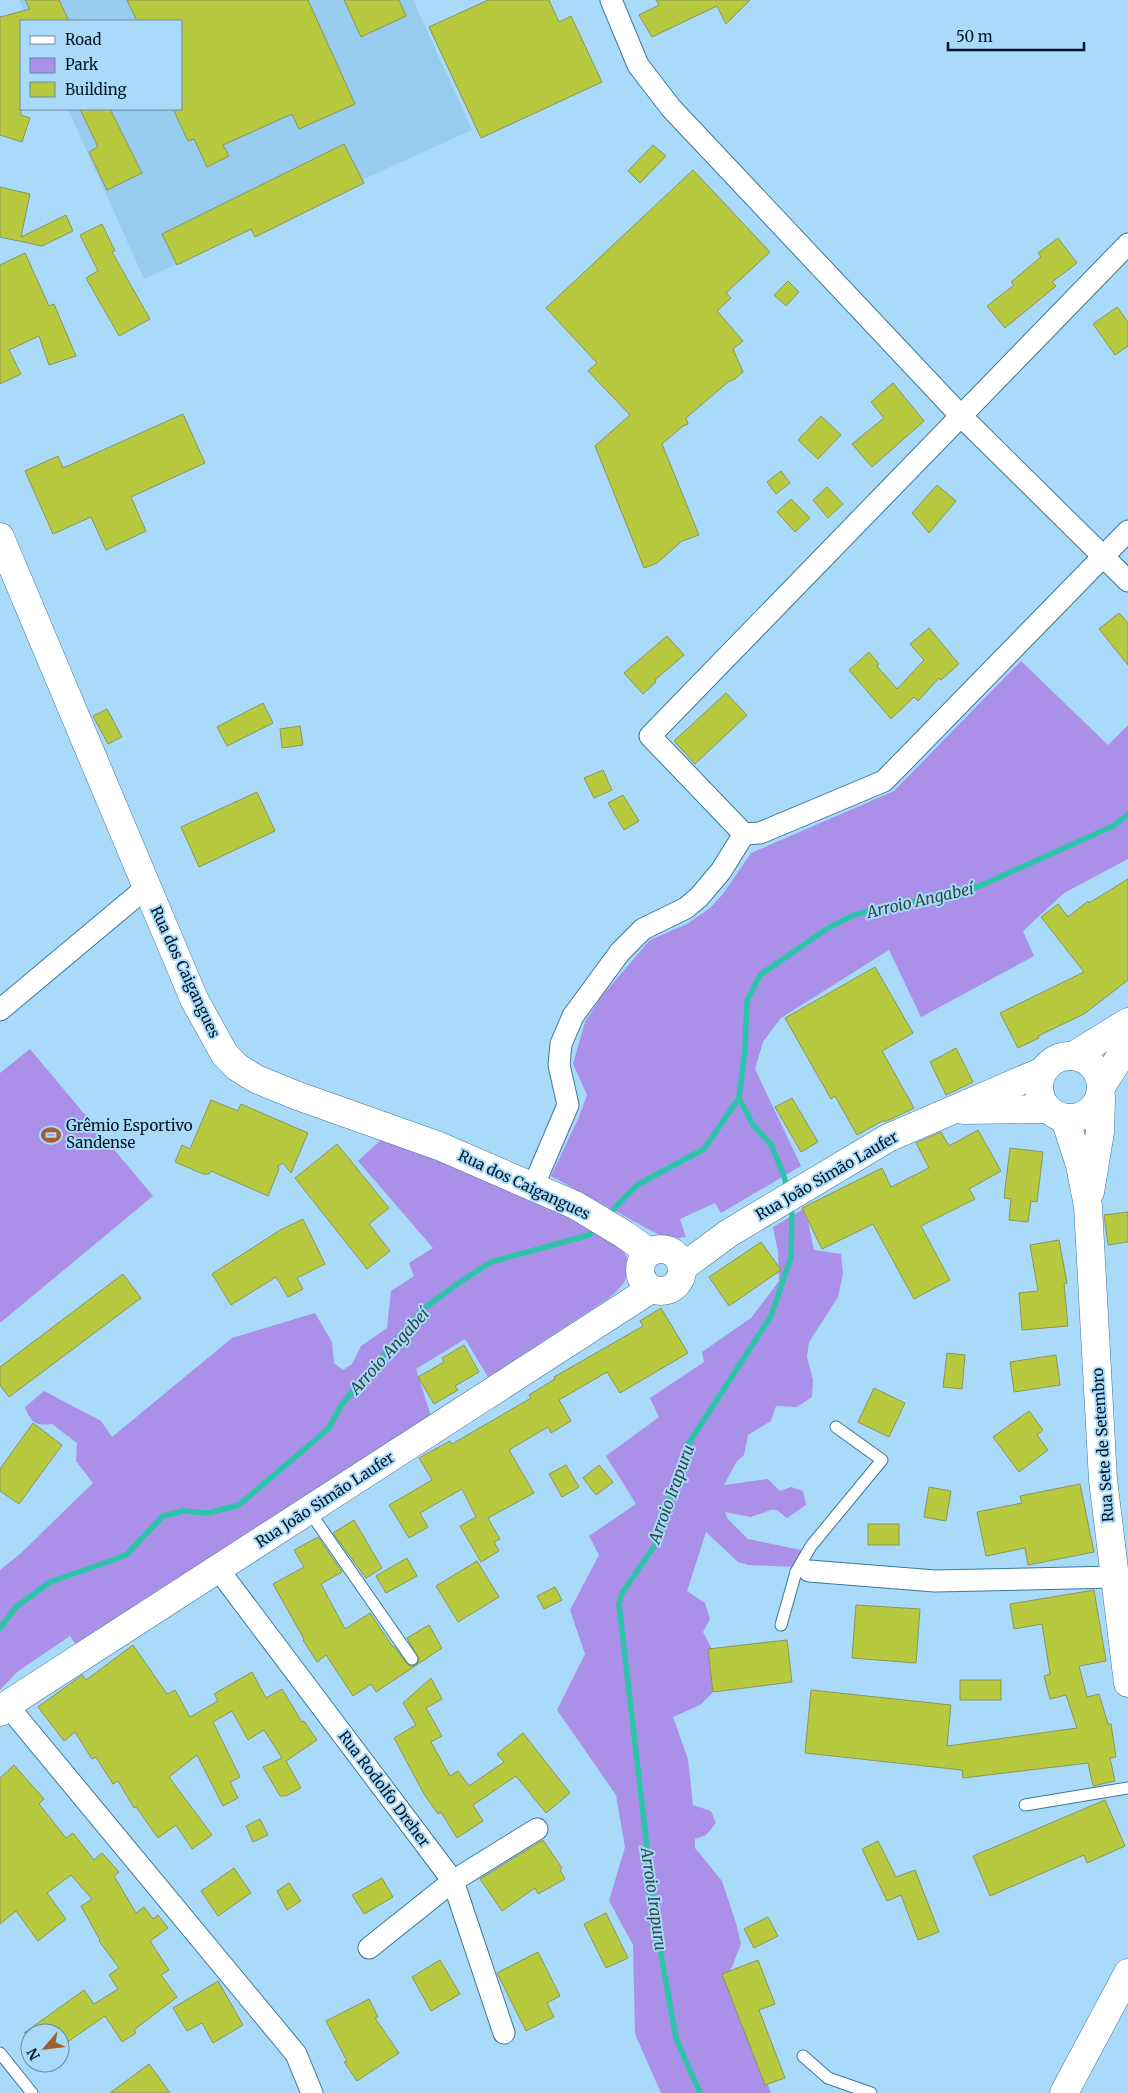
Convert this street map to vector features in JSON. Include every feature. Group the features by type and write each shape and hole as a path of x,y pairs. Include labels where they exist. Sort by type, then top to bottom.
{"main road":[{"name":"Rua dos Caigangues","path":"0,537 194,999 225,1055 237,1067 256,1079 298,1096 439,1146 533,1186 575,1205 626,1235 669,1257"},
{"path":"1128,1022 1073,1056 1056,1059 1043,1071 1039,1091 1042,1101 1056,1114 1075,1119 1089,1112 1095,1108 1101,1091 1128,1045"},
{"path":"1073,1056 1084,1059 1093,1065 1099,1074 1101,1091"},
{"name":"Rua João Simão Laufer","path":"669,1257 729,1233 888,1138 1043,1071"},
{"name":"Rua Sete de Setembro","path":"1088,1206 1099,1138 1101,1091"},
{"name":"Rua João Simão Laufer","path":"955,1110 1056,1114"},
{"name":"Rua Sete de Setembro","path":"1056,1114 1080,1165 1088,1206 1104,1480 1128,1683"},
{"path":"669,1257 682,1276 677,1285 669,1290 651,1289 644,1283 641,1276 640,1267 643,1258 669,1257"},
{"name":"Rua João Simão Laufer","path":"4,1708 651,1289"},
{"path":"1064,2093 1128,1973"}],"street":[{"path":"610,0 638,66 670,108 960,415 1128,581"},
{"path":"1128,244 650,736 744,834 760,833 884,781 1128,531"},
{"path":"533,1186 568,1105 559,1065 561,1044 573,1016 620,952 643,929 686,908 699,898 721,871 744,834"},
{"path":"0,1010 147,887"},
{"name":"Rua Rodolfo Dreher","path":"218,1569 453,1881 504,2033"},
{"path":"802,1572 935,1581 1115,1577"},
{"path":"4,1708 296,2054 312,2093"},
{"path":"369,1948 453,1881 536,1829"}],"lane":[{"path":"781,1625 811,1546 882,1460 836,1427"},
{"path":"309,1512 412,1659"},
{"path":"1025,1805 1128,1788"},
{"path":"0,2053 32,2093"},
{"path":"803,2056 828,2078 871,2093"}],"shaded area":[{"path":"19,0 413,0 472,130 144,279 68,110 182,110 182,20 29,20"}],"green space":[{"path":"1021,661 1108,745 1128,725 1128,859 1064,893 1023,931 1034,956 921,1017 889,950 781,1018 763,1042 755,1069 801,1166 721,1213 715,1203 680,1219 686,1237 672,1239 659,1235 551,1176 578,1119 587,1095 573,1064 585,1022 602,996 650,940 687,924 710,908 723,894 751,853 894,791"},
{"name":"Grêmio Esportivo Sandense","path":"30,1049 153,1196 0,1323 0,1073"},
{"path":"383,1138 512,1191 562,1214 610,1240 622,1250 629,1263 629,1270 624,1282 609,1298 488,1377 465,1339 416,1369 431,1416 77,1647 70,1636 17,1672 0,1690 0,1570 21,1553 93,1483 76,1461 77,1443 52,1424 38,1424 34,1422 29,1417 25,1407 44,1391 101,1421 112,1437 232,1338 315,1313 332,1342 334,1363 343,1370 352,1364 361,1346 387,1328 391,1291 414,1276 409,1263 433,1248 358,1161"},
{"path":"805,1208 814,1250 841,1254 843,1274 838,1297 809,1342 807,1357 813,1380 812,1397 797,1407 776,1406 771,1421 748,1435 744,1455 737,1461 724,1485 768,1479 780,1491 791,1487 803,1491 806,1505 787,1518 777,1510 771,1510 751,1517 725,1512 728,1519 748,1539 806,1551 796,1567 748,1565 738,1562 706,1532 687,1591 705,1603 710,1619 703,1632 711,1647 713,1692 700,1705 673,1717 688,1759 693,1805 711,1811 716,1823 706,1835 695,1839 695,1848 722,1881 736,1923 741,1944 728,1977 771,2093 661,2093 635,2034 633,1945 609,1901 625,1847 616,1795 557,1710 585,1654 570,1610 599,1555 589,1536 636,1504 606,1456 659,1417 650,1398 704,1362 702,1352 751,1318 779,1281 778,1252 773,1227"}],"building":[{"path":"25,0 59,0 69,20 20,20 20,110 21,115 30,118 22,142 0,135 0,17 30,9"},
{"path":"127,0 308,0 355,104 299,129 292,114 223,145 229,156 207,167 194,139 188,141 173,110 182,110 182,20 137,20"},
{"path":"344,0 399,0 406,16 361,37"},
{"path":"488,0 549,0 559,22 571,16 602,82 481,138 429,27"},
{"path":"656,0 750,0 726,24 717,6 652,37 639,15 659,5"},
{"path":"80,110 110,110 142,173 107,190 89,152 98,147"},
{"path":"344,144 364,183 255,237 251,229 177,265 162,234"},
{"path":"653,145 666,156 640,183 628,171"},
{"path":"693,170 770,252 726,293 731,298 717,311 743,341 733,349 743,372 728,382 686,418 688,424 662,444 699,535 682,541 657,563 644,568 595,446 630,415 588,371 597,363 546,308"},
{"path":"0,187 30,194 21,237 66,215 73,231 42,246 0,237"},
{"path":"102,224 115,251 112,252 150,319 119,336 86,278 98,271 80,235"},
{"path":"1058,238 1077,263 1052,282 1056,286 1005,328 987,306 1014,285 1011,282 1041,257 1038,253"},
{"path":"25,253 49,306 54,304 76,356 49,365 39,336 9,350 21,374 0,384 0,265"},
{"path":"788,281 799,292 786,306 774,295"},
{"path":"1117,307 1128,322 1128,346 1115,355 1093,324"},
{"path":"893,383 924,421 872,467 852,444 884,418 871,402"},
{"path":"183,414 205,463 131,497 146,531 106,550 91,517 53,534 25,471 58,456 63,468"},
{"path":"821,416 841,435 818,459 798,440"},
{"path":"781,471 790,483 776,494 767,482"},
{"path":"937,485 956,501 929,533 912,513"},
{"path":"827,487 843,504 828,518 813,500"},
{"path":"791,499 810,518 795,532 777,512"},
{"path":"1119,613 1128,623 1128,665 1099,629"},
{"path":"929,628 959,664 941,680 939,678 918,701 914,697 891,719 849,670 869,652 879,664 877,666 897,689 924,660 910,644"},
{"path":"667,636 684,655 655,680 656,682 643,694 624,673"},
{"path":"726,693 747,715 695,764 674,741"},
{"path":"263,703 273,723 227,746 217,727"},
{"path":"107,709 122,737 108,744 93,716"},
{"path":"300,726 303,745 282,748 280,729"},
{"path":"603,770 612,790 594,798 584,778"},
{"path":"257,792 275,831 199,867 181,827"},
{"path":"623,795 639,821 624,830 608,803"},
{"path":"1128,879 1128,980 1084,1014 1038,1036 1039,1038 1018,1048 1000,1013 1084,972 1041,917 1058,904 1068,917 1088,901 1089,903"},
{"path":"875,967 913,1033 882,1051 914,1108 885,1122 884,1120 857,1135 835,1096 831,1099 785,1018"},
{"path":"956,1048 973,1082 946,1095 930,1062"},
{"path":"792,1098 818,1142 801,1152 775,1107"},
{"path":"211,1100 238,1111 241,1104 308,1133 291,1173 283,1163 278,1166 279,1169 268,1196 211,1171 209,1174 203,1174 175,1162 182,1145 190,1149"},
{"path":"978,1130 1001,1171 969,1189 975,1199 921,1226 950,1280 914,1299 873,1224 822,1249 802,1208 882,1168 891,1187 929,1168 916,1143 941,1132 949,1146"},
{"path":"337,1144 389,1208 369,1224 390,1251 367,1269 295,1178"},
{"path":"1010,1148 1043,1152 1037,1202 1031,1201 1028,1222 1009,1220 1011,1199 1004,1198"},
{"path":"1128,1212 1128,1242 1108,1245 1104,1215"},
{"path":"303,1219 325,1264 297,1278 303,1289 288,1297 276,1277 231,1305 212,1274 280,1230"},
{"path":"1059,1240 1067,1283 1064,1284 1068,1326 1022,1330 1019,1293 1038,1291 1030,1245"},
{"path":"761,1242 781,1270 729,1306 709,1277"},
{"path":"123,1274 141,1298 9,1397 0,1385 0,1367"},
{"path":"661,1308 688,1353 620,1393 607,1372 559,1400 571,1421 551,1433 548,1427 509,1450 534,1493 488,1518 500,1539 494,1542 499,1551 481,1562 460,1526 476,1517 462,1489 420,1513 428,1527 409,1538 389,1505 432,1480 419,1458 450,1441 452,1444 531,1398 529,1395 555,1379 554,1377 643,1326 640,1321"},
{"path":"464,1345 479,1372 455,1386 458,1390 434,1404 418,1377 444,1362 442,1358"},
{"path":"947,1353 965,1355 962,1389 943,1387"},
{"path":"1056,1355 1060,1385 1014,1392 1010,1362"},
{"path":"874,1388 905,1403 889,1437 858,1422"},
{"path":"1029,1411 1043,1430 1037,1435 1048,1450 1019,1472 993,1437"},
{"path":"33,1423 62,1445 19,1504 0,1491 0,1469"},
{"path":"566,1465 579,1487 562,1497 549,1474"},
{"path":"599,1465 613,1482 596,1495 583,1478"},
{"path":"1080,1484 1094,1552 1028,1565 1025,1548 986,1556 977,1512 1022,1503 1020,1496"},
{"path":"929,1487 951,1491 946,1521 924,1517"},
{"path":"354,1520 382,1568 366,1578 333,1533"},
{"path":"868,1524 899,1524 899,1545 868,1545"},
{"path":"318,1537 342,1572 321,1584 345,1629 370,1613 393,1647 409,1666 416,1665 376,1692 371,1684 353,1696 326,1655 317,1662 273,1584 304,1567 294,1550"},
{"path":"407,1558 417,1576 386,1593 376,1576"},
{"path":"477,1561 499,1597 458,1622 436,1586"},
{"path":"555,1587 562,1600 544,1609 537,1596"},
{"path":"1094,1590 1106,1661 1079,1666 1087,1697 1099,1694 1108,1724 1111,1724 1116,1757 1110,1758 1115,1781 1093,1786 1088,1763 963,1778 962,1770 805,1753 811,1690 951,1705 947,1746 1077,1728 1066,1695 1050,1699 1044,1676 1050,1674 1042,1624 1014,1629 1010,1604"},
{"path":"856,1605 920,1609 916,1663 852,1658"},
{"path":"429,1625 442,1648 417,1665 419,1659 407,1638"},
{"path":"787,1640 792,1682 713,1692 708,1649"},
{"path":"133,1645 167,1694 175,1690 190,1717 218,1701 214,1694 252,1672 266,1698 282,1689 302,1722 304,1721 317,1740 286,1761 301,1788 286,1796 280,1796 263,1767 282,1758 264,1730 248,1740 232,1711 213,1722 240,1777 230,1782 238,1798 223,1806 197,1755 169,1777 212,1835 192,1849 176,1825 158,1838 136,1807 134,1808 118,1781 113,1784 96,1757 92,1759 75,1732 64,1741 38,1707 82,1675 86,1680"},
{"path":"431,1678 442,1699 426,1708 442,1736 431,1742 450,1776 458,1771 469,1786 504,1762 497,1754 523,1733 570,1793 546,1813 516,1776 473,1805 483,1821 457,1838 441,1812 438,1814 424,1794 394,1738 416,1725 403,1703"},
{"path":"960,1680 1001,1680 1001,1700 960,1700"},
{"path":"14,1765 44,1799 39,1804 66,1838 73,1833 94,1860 102,1853 119,1872 114,1876 136,1913 144,1907 153,1919 158,1915 168,1928 150,1941 169,1970 161,1975 177,1997 134,2030 136,2033 122,2042 105,2016 70,2040 70,2023 38,2023 84,1990 94,2004 118,1989 109,1975 119,1968 99,1941 81,1906 92,1899 71,1875 47,1893 66,1919 38,1941 16,1911 0,1924 0,1778"},
{"path":"1105,1800 1125,1846 1087,1863 1084,1855 990,1896 973,1856"},
{"path":"260,1819 268,1835 253,1842 246,1826"},
{"path":"543,1840 562,1868 560,1870 565,1879 538,1894 535,1888 502,1911 480,1879"},
{"path":"878,1841 896,1877 915,1870 939,1932 918,1940 901,1895 887,1901 862,1849"},
{"path":"234,1868 251,1893 218,1916 201,1891"},
{"path":"382,1878 393,1897 364,1914 352,1895"},
{"path":"289,1883 301,1901 287,1910 277,1891"},
{"path":"606,1913 628,1958 606,1968 584,1924"},
{"path":"768,1917 778,1936 754,1948 744,1929"},
{"path":"538,1952 560,1996 547,2003 554,2017 526,2031 497,1973"},
{"path":"440,1960 460,1994 431,2011 412,1977"},
{"path":"758,1960 775,2004 759,2010 785,2078 765,2085 722,1974"},
{"path":"218,1981 243,2025 213,2043 202,2023 187,2031 173,2008"},
{"path":"369,1999 378,2017 375,2018 399,2053 357,2081 344,2062 347,2061 326,2021"},
{"path":"149,2064 170,2093 110,2093"}],"waterway":[{"name":"Arroio Angabeí","path":"607,1216 637,1185 704,1149 739,1098 745,1049 747,1001 760,975 828,928 852,916 884,906 922,900 980,886 1115,825 1128,814"},
{"name":"Arroio Irapuru","path":"739,1098 753,1125 771,1144 784,1176 787,1189"},
{"name":"Arroio Irapuru","path":"700,2093 676,2038 656,1926 619,1604 622,1593 655,1545 687,1446 771,1316 791,1257 792,1215 790,1205"},
{"name":"Arroio Angabeí","path":"0,1628 16,1607 50,1582 127,1554 163,1516 183,1511 208,1513 239,1505 328,1429 342,1404 423,1309 491,1262 589,1235 597,1226"}],"place":[{"name":"Grêmio Esportivo Sandense","path":"51,1135"}]}
